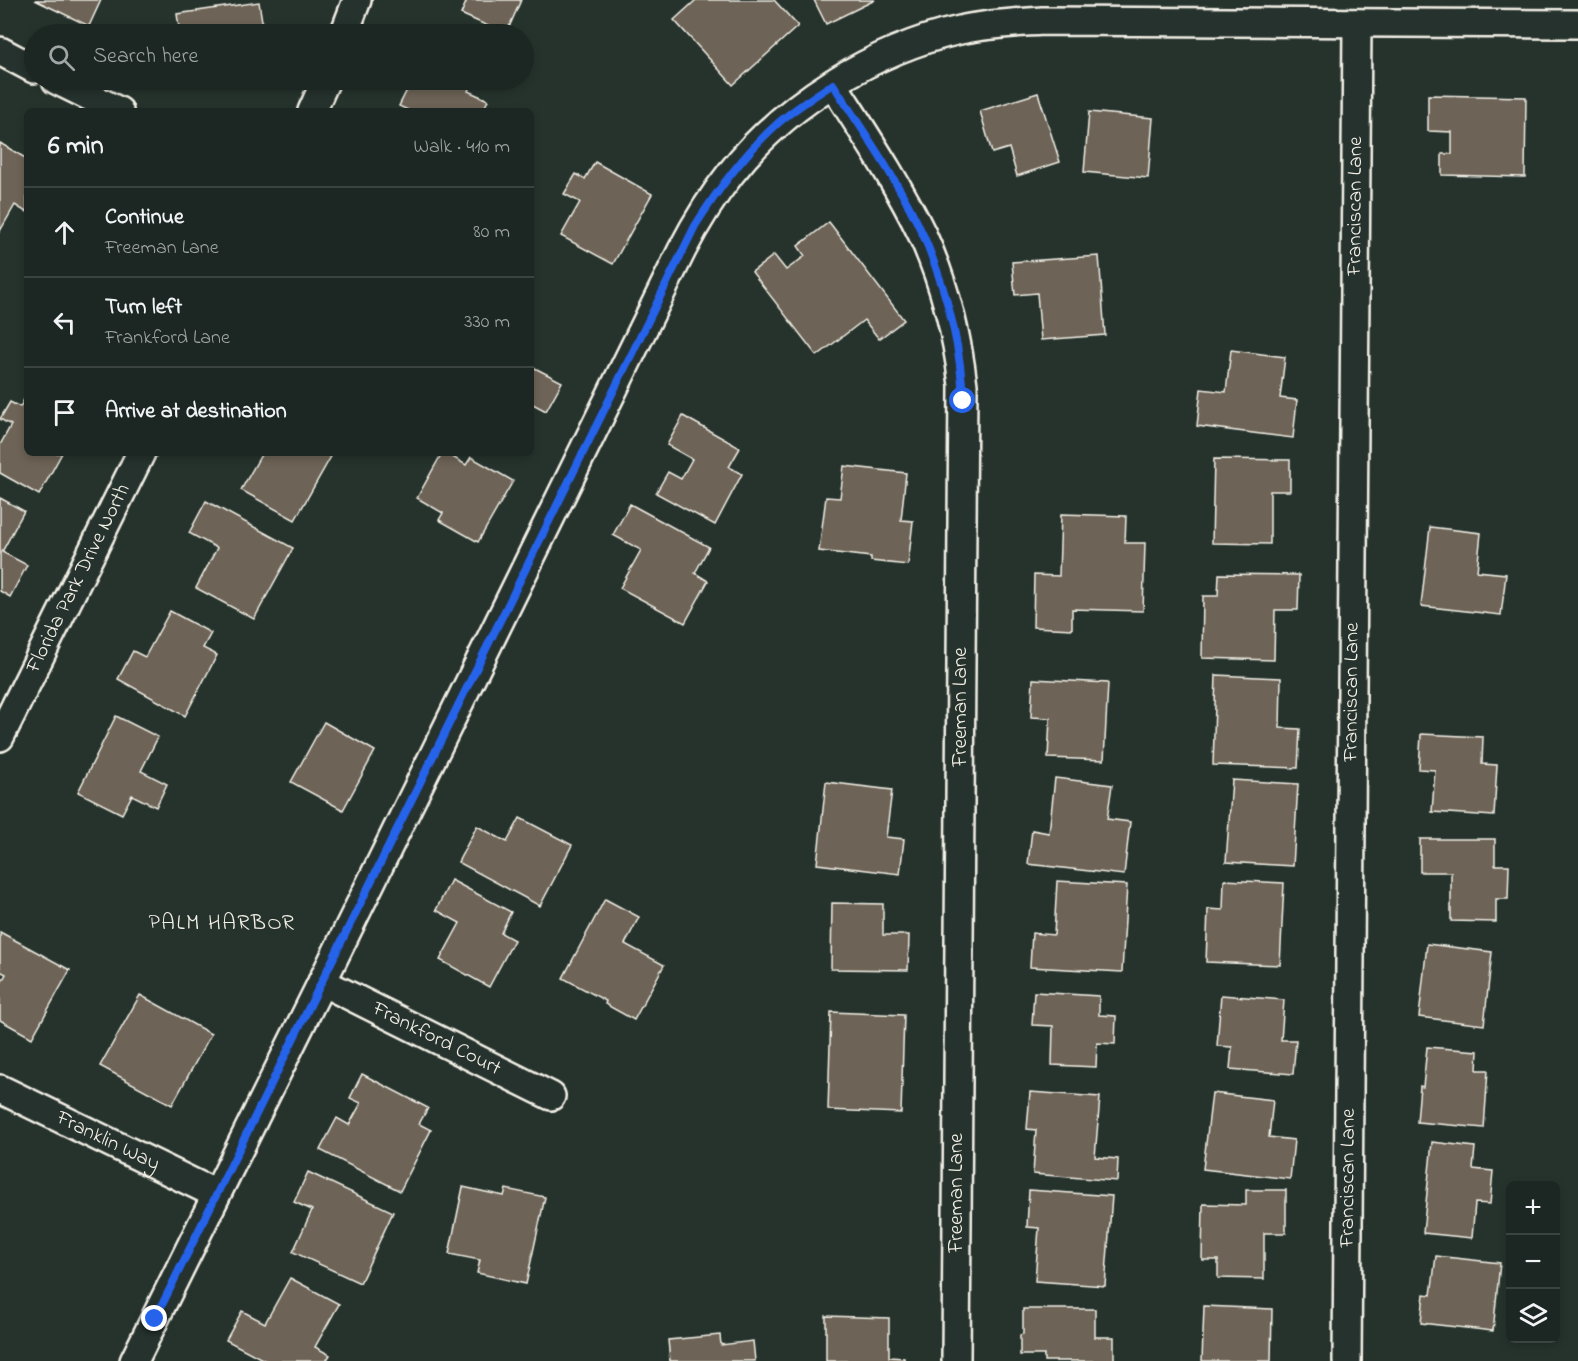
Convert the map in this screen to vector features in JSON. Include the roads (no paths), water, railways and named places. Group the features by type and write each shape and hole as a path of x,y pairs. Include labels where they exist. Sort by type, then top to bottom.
{"street":[{"path":"348,24 357,0"},
{"path":"134,1361 695,226 731,172 777,124 802,104 867,64 932,38 981,26 1042,21 1578,24"},
{"name":"Franciscan Lane","path":"1347,1361 1357,24"},
{"path":"0,51 24,64"},
{"name":"Freeman Lane","path":"833,84 897,186 933,260 950,313 963,385 956,1361"},
{"path":"76,90 112,108"},
{"path":"313,108 321,90"},
{"name":"Florida Park Drive North","path":"0,737 140,456"},
{"name":"Frankford Court","path":"322,982 550,1096"},
{"name":"Franklin Way","path":"0,1089 216,1194"}],"district":[{"name":"PALM HARBOR","path":"222,924"}]}
